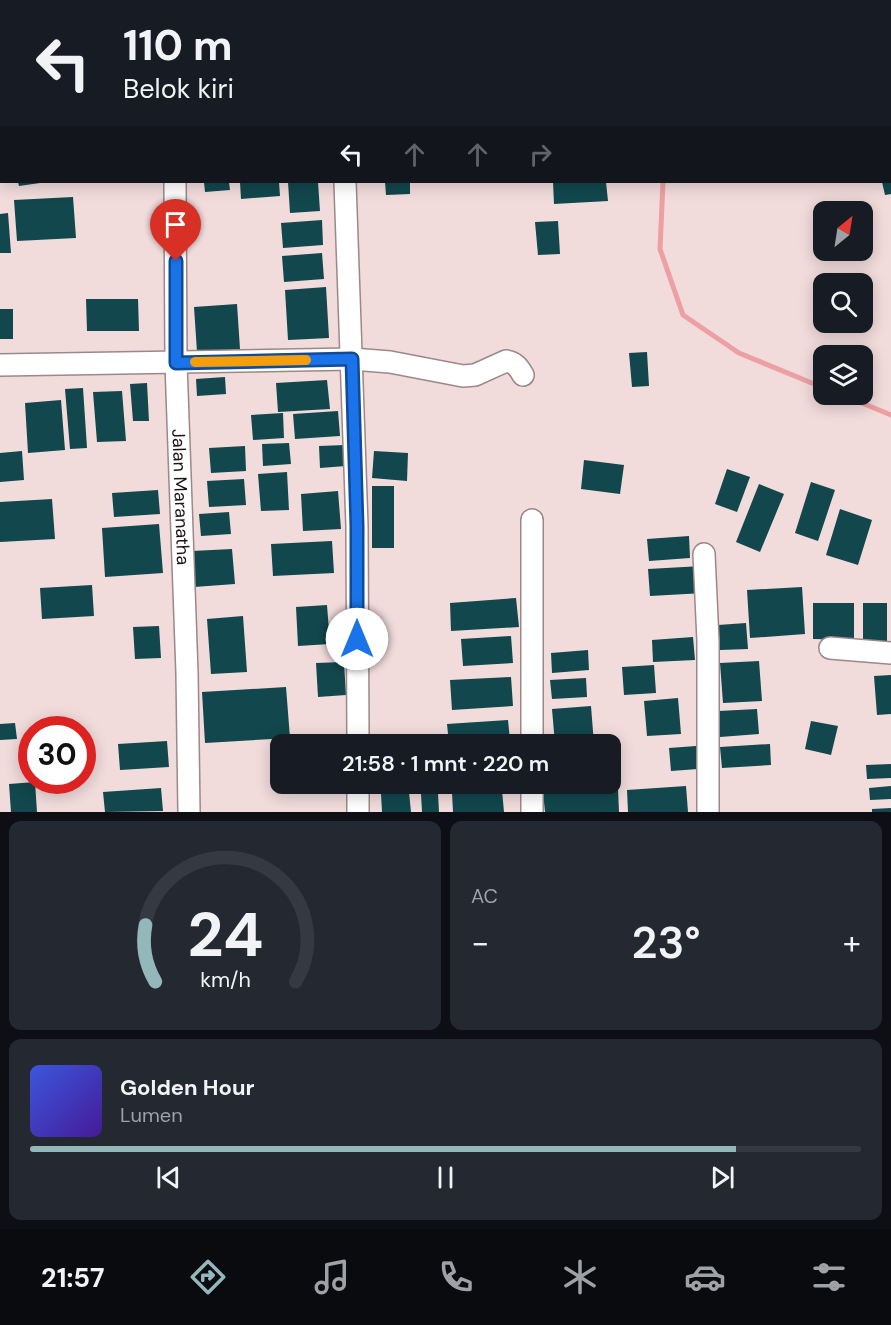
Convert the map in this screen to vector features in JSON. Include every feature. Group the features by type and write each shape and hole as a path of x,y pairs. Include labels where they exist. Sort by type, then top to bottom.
{"street":[{"name":"Jalan Maranatha","path":"175,183 176,363 187,661 189,812"},
{"path":"345,183 357,526 358,734"},
{"path":"0,365 352,359 390,362 463,376 475,375 506,361 512,362 523,375"},
{"path":"532,520 532,734"},
{"path":"704,554 708,641 708,812"},
{"path":"830,648 891,653"},
{"path":"358,794 358,812"},
{"path":"532,794 532,812"}],"building":[{"path":"18,183 40,183 19,186"},
{"path":"204,183 229,183 230,190 205,192"},
{"path":"240,183 279,183 280,196 241,199"},
{"path":"288,183 318,183 320,211 290,213"},
{"path":"385,183 410,183 410,194 386,195"},
{"path":"553,183 606,183 608,201 554,204"},
{"path":"882,183 891,183 891,194 885,195"},
{"path":"73,197 76,238 17,241 14,200"},
{"path":"8,213 11,253 0,253 0,214"},
{"path":"322,220 323,245 283,248 281,223"},
{"path":"558,221 560,254 538,255 535,222"},
{"path":"322,253 324,279 284,282 282,256"},
{"path":"326,287 329,338 288,340 285,290"},
{"path":"86,299 138,299 139,331 87,331"},
{"path":"237,304 240,349 197,352 194,307"},
{"path":"0,309 13,309 13,339 0,339"},
{"path":"647,352 649,386 632,387 629,353"},
{"path":"225,377 226,394 197,396 196,379"},
{"path":"327,380 330,409 278,412 276,383"},
{"path":"147,383 149,421 133,421 130,384"},
{"path":"83,388 87,448 70,449 65,389"},
{"path":"122,391 126,441 97,442 93,392"},
{"path":"61,400 65,450 28,453 25,403"},
{"path":"338,411 340,436 295,439 293,414"},
{"path":"283,413 284,438 253,440 251,415"},
{"path":"289,443 291,464 263,466 262,444"},
{"path":"345,445 346,466 320,468 319,446"},
{"path":"245,446 246,471 211,473 209,448"},
{"path":"22,451 24,480 0,482 0,453"},
{"path":"374,451 408,453 407,481 372,478"},
{"path":"584,460 624,465 620,494 581,489"},
{"path":"727,469 750,477 737,512 715,504"},
{"path":"287,472 289,510 261,511 258,474"},
{"path":"244,479 246,505 209,507 207,481"},
{"path":"811,482 835,490 818,541 795,533"},
{"path":"759,484 784,494 760,552 736,542"},
{"path":"372,486 394,486 394,548 372,548"},
{"path":"158,490 160,514 114,517 112,493"},
{"path":"338,491 341,529 303,531 301,494"},
{"path":"52,499 55,539 0,542 0,502"},
{"path":"840,509 872,520 858,565 826,555"},
{"path":"229,512 231,534 201,536 199,514"},
{"path":"159,524 163,573 105,577 102,528"},
{"path":"689,536 690,558 649,561 647,539"},
{"path":"332,541 334,573 273,576 271,544"},
{"path":"232,549 235,584 194,587 192,551"},
{"path":"702,566 704,593 650,596 648,569"},
{"path":"92,585 94,616 42,619 40,588"},
{"path":"802,587 805,634 750,638 747,590"},
{"path":"516,598 519,627 451,631 450,603"},
{"path":"813,603 854,603 854,640 813,639"},
{"path":"863,603 887,603 887,643 863,643"},
{"path":"327,605 330,644 298,646 296,607"},
{"path":"243,616 247,672 211,674 207,619"},
{"path":"746,623 748,649 720,650 718,625"},
{"path":"159,626 161,658 135,659 133,627"},
{"path":"511,636 513,663 463,666 461,639"},
{"path":"693,637 695,660 653,662 652,640"},
{"path":"588,650 589,670 552,673 551,653"},
{"path":"759,661 762,701 723,703 720,663"},
{"path":"344,662 346,695 318,697 316,663"},
{"path":"654,665 656,693 624,695 622,667"},
{"path":"891,675 891,714 877,715 874,676"},
{"path":"511,677 513,706 452,710 450,680"},
{"path":"586,678 587,697 552,699 550,680"},
{"path":"286,687 290,734 270,734 270,739 205,743 202,692"},
{"path":"678,698 681,734 647,736 644,701"},
{"path":"591,706 593,734 554,734 552,709"},
{"path":"757,709 759,734 720,737 719,711"},
{"path":"508,720 509,734 448,734 447,724"},
{"path":"811,721 838,726 831,755 805,749"},
{"path":"15,723 17,739 0,740 0,724"},
{"path":"167,741 169,767 120,770 118,744"},
{"path":"770,744 771,765 722,768 720,747"},
{"path":"696,746 698,769 671,771 669,748"},
{"path":"891,764 891,778 867,779 866,765"},
{"path":"18,783 18,794 36,794 37,812 11,812 9,784"},
{"path":"686,786 688,812 628,812 627,790"},
{"path":"891,786 891,799 870,800 869,788"},
{"path":"161,788 163,811 105,812 103,792"},
{"path":"381,794 409,794 411,812 382,812"},
{"path":"421,794 438,794 439,812 422,812"},
{"path":"452,794 502,794 504,812 453,812"},
{"path":"543,794 618,794 619,812 545,812"},
{"path":"891,808 891,812 872,812 872,809"}],"waterway":[{"path":"663,183 660,249 683,315 739,353 813,383"},
{"path":"867,405 891,415"}],"slow traffic":[{"path":"195,362 306,360"}],"route":[{"path":"176,261 176,363 352,359 357,526 357,639"}]}
